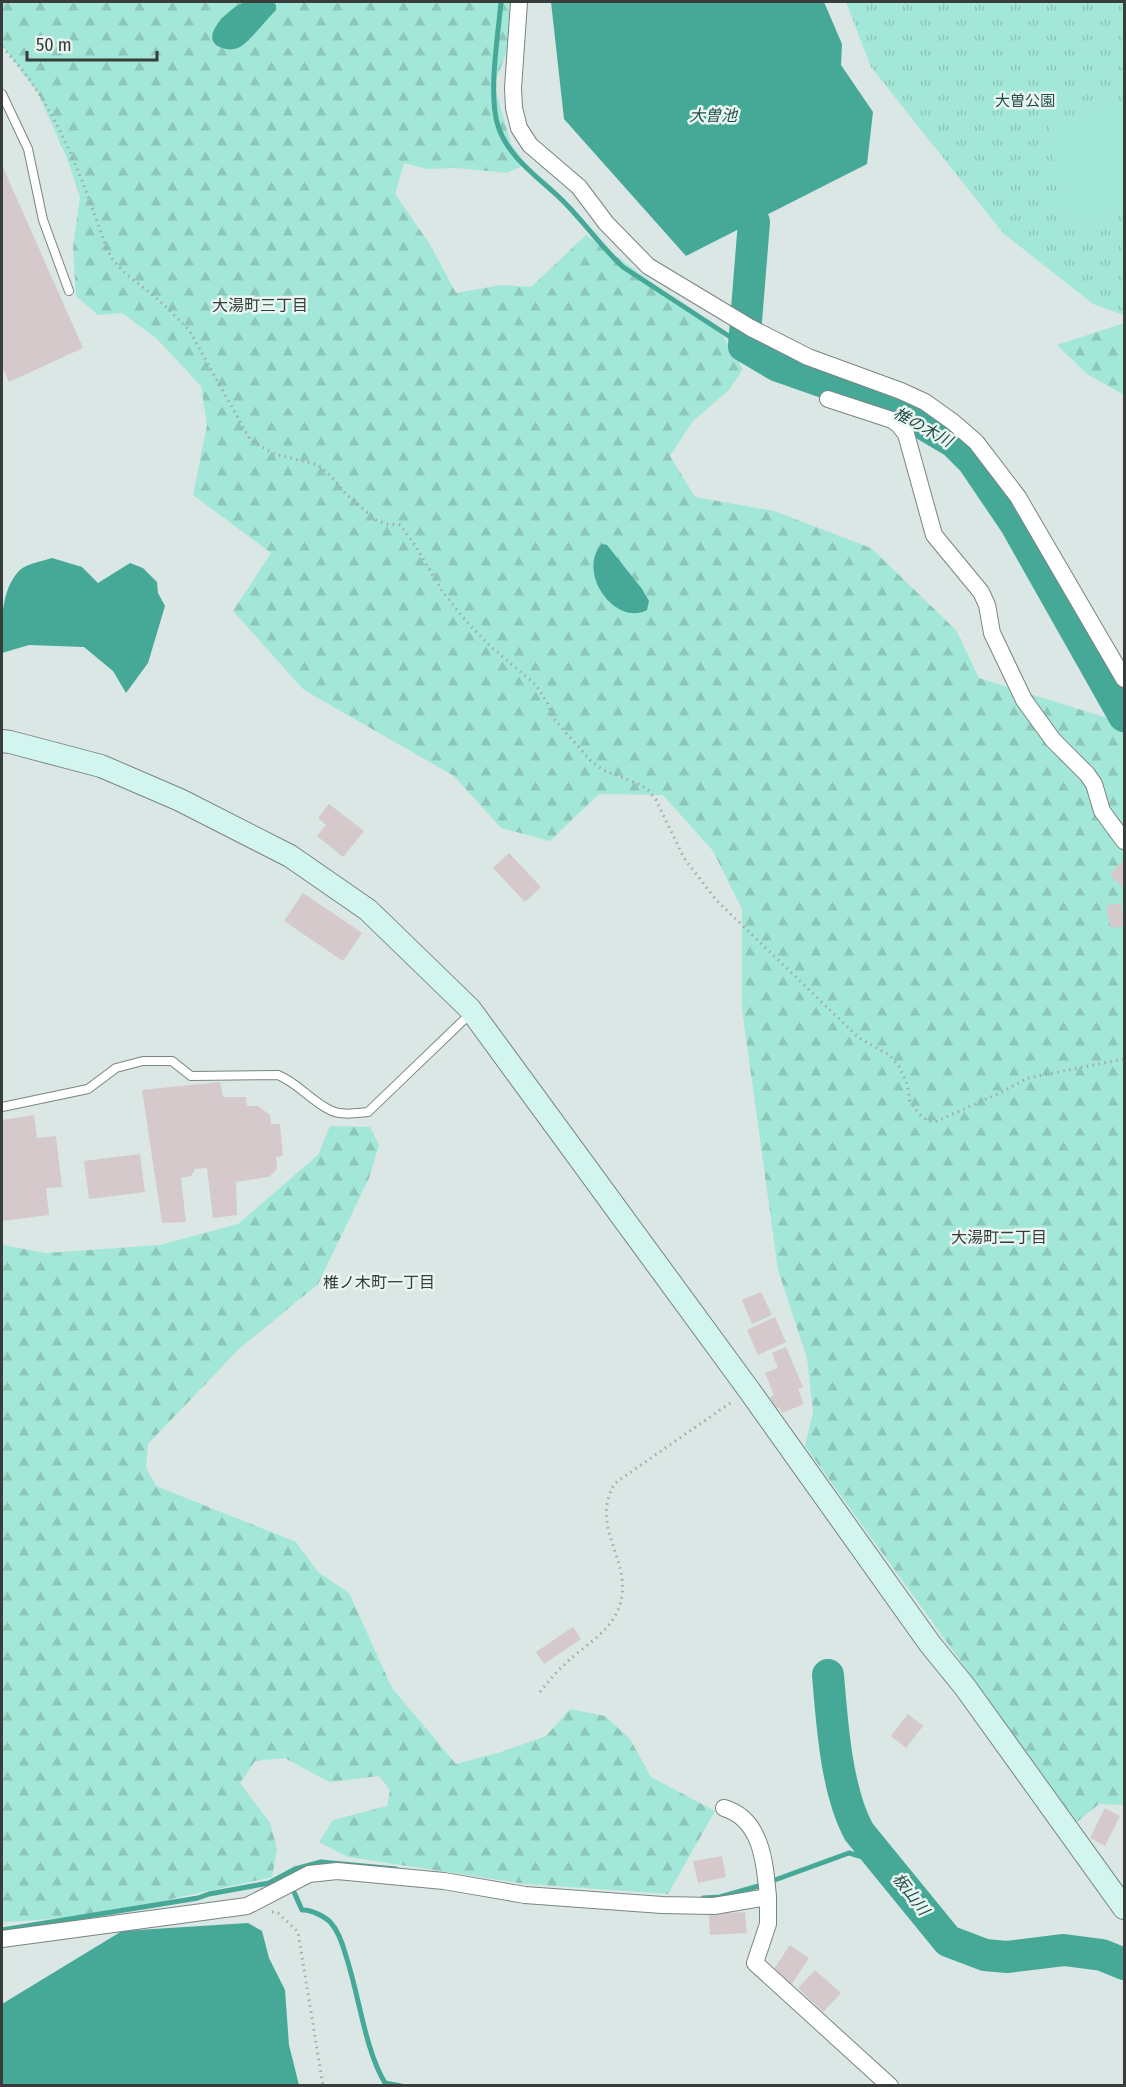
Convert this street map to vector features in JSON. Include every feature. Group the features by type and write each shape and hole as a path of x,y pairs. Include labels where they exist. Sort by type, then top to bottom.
{"street":[{"path":"519,2 513,88 514,108 519,128 530,145 579,187 606,223 648,266 751,328 808,357 925,402 968,435 994,464 1018,497 1125,679"},
{"path":"828,399 891,420 899,425 906,434 933,535 981,592 987,604 992,633 1024,700 1053,740 1094,783 1102,811 1125,841"},
{"path":"2,741 101,766 180,800 290,856 368,910 472,1012 749,1390 930,1644 965,1687 1125,1908"},
{"path":"724,1808 732,1810 748,1821 757,1836 765,1863 768,1924 755,1964 890,2085"},
{"path":"2,1939 247,1906 309,1874 337,1871 444,1881 525,1895 662,1905 714,1906 768,1897"}],"lane":[{"path":"2,94 28,149 43,220 69,291"},
{"path":"2,1107 88,1089 116,1068 142,1060 172,1061 191,1076 278,1075 290,1080 331,1111 353,1114 368,1112 472,1012"}],"path":[{"path":"2,47 32,83 52,114 65,140 113,260 189,330 251,441 275,454 318,465 348,496 376,520 400,525 415,545 442,591 466,621 490,646 536,685 554,719 590,760 603,770 648,790 656,800 684,858 717,900 859,1038 889,1055 899,1066 907,1084 910,1101 919,1114 928,1121 937,1121 1028,1078 1125,1059"},
{"path":"540,1692 565,1663 603,1632 615,1617 622,1598 622,1573 605,1511 607,1496 615,1483 749,1390"},
{"path":"247,1906 278,1913 298,1932 322,2085"}],"green space":[{"path":"2,2 513,2 515,30 494,85 511,144 526,164 507,173 457,168 428,169 404,163 395,194 429,243 456,293 501,285 531,287 586,235 723,336 743,369 729,390 693,421 670,456 695,497 774,511 871,548 956,630 979,678 1117,721 1124,731 1124,1805 1099,1804 1077,1822 805,1446 813,1412 807,1358 778,1270 742,1009 742,909 713,851 663,795 599,794 550,841 501,828 454,776 304,690 233,611 271,553 193,495 207,425 201,386 156,338 122,313 98,315 76,296 73,247 80,197 67,158 38,93 2,45"},
{"name":"大曽公園","path":"846,2 1124,2 1124,315 1093,304 1003,233 871,67"},
{"path":"1124,105 1124,215 1066,226 1048,122"},
{"path":"1124,323 1124,395 1087,374 1057,345"},
{"path":"330,1126 370,1127 379,1145 369,1178 318,1284 239,1349 148,1444 146,1468 156,1486 296,1542 318,1572 349,1593 392,1688 456,1764 501,1752 546,1736 570,1709 605,1716 630,1739 651,1777 715,1811 668,1894 526,1884 348,1857 319,1842 333,1820 387,1806 390,1790 379,1776 329,1782 285,1758 255,1761 240,1783 270,1823 277,1849 272,1877 104,1911 2,1922 2,1245 46,1253 160,1245 238,1224 318,1155"}],"water":[{"path":"245,2 273,2 276,10 240,47 226,49 215,44 212,38 218,23 224,16"},
{"name":"大曽池","path":"551,2 824,2 842,44 841,65 873,112 867,164 686,256 564,119"},
{"path":"602,544 607,545 642,589 649,601 647,610 635,613 622,611 602,594 593,568 595,555"},
{"path":"52,558 82,567 98,583 130,563 143,568 157,582 158,593 165,606 148,663 126,693 113,671 84,647 29,645 2,653 3,608 9,586 21,569"},
{"path":"248,1923 262,1931 269,1958 285,1990 289,2045 299,2085 2,2086 2,2004 122,1931"}],"building":[{"path":"2,165 83,348 9,382 2,366"},
{"path":"329,804 364,831 343,857 317,836 326,825 318,818"},
{"path":"509,853 541,887 525,902 493,868"},
{"path":"1124,860 1124,889 1110,874"},
{"path":"303,893 362,933 343,961 284,921"},
{"path":"1121,903 1124,926 1111,928 1106,906"},
{"path":"220,1082 223,1097 246,1097 247,1106 258,1106 270,1115 271,1124 280,1124 283,1156 276,1157 277,1169 269,1177 236,1182 237,1215 213,1218 207,1168 195,1169 191,1176 181,1178 186,1222 162,1223 142,1090"},
{"path":"34,1115 37,1138 56,1136 62,1187 46,1188 49,1215 2,1221 2,1120"},
{"path":"140,1154 145,1192 89,1199 84,1161"},
{"path":"761,1292 772,1315 752,1324 742,1300"},
{"path":"775,1317 786,1342 758,1355 747,1330"},
{"path":"786,1347 803,1387 798,1389 804,1404 782,1413 779,1407 775,1409 770,1397 774,1395 765,1373 778,1368 772,1353"},
{"path":"573,1627 581,1639 544,1664 536,1652"},
{"path":"908,1714 923,1726 906,1748 891,1736"},
{"path":"1105,1808 1120,1816 1105,1846 1090,1838"},
{"path":"722,1856 726,1877 698,1883 693,1861"},
{"path":"745,1912 747,1933 710,1935 709,1914"},
{"path":"790,1945 809,1958 791,1985 772,1972"},
{"path":"815,1970 841,1993 823,2012 798,1988"}],"waterway":[{"path":"501,2 494,98 498,126 509,148 572,210 623,267 744,346"},
{"name":"椎の木川","path":"754,222 744,346 778,366 875,400 910,416 954,442 973,461 1015,523 1124,716"},
{"name":"板山川","path":"828,1675 836,1755 851,1815 859,1832 948,1941 985,1955 1007,1957 1064,1950 1102,1955 1124,1964"},
{"path":"772,1881 849,1853 877,1861 903,1887"},
{"path":"2,1930 198,1898 269,1883 295,1869 321,1862 396,1869"},
{"path":"703,1898 720,1897 762,1885"},
{"path":"294,1892 302,1910 322,1916 336,1930 351,1971 367,2039 378,2070 385,2083 401,2086"}],"district":[{"name":"大湯町三丁目","path":"260,305"},
{"name":"大湯町二丁目","path":"999,1237"},
{"name":"椎ノ木町一丁目","path":"379,1282"}]}
